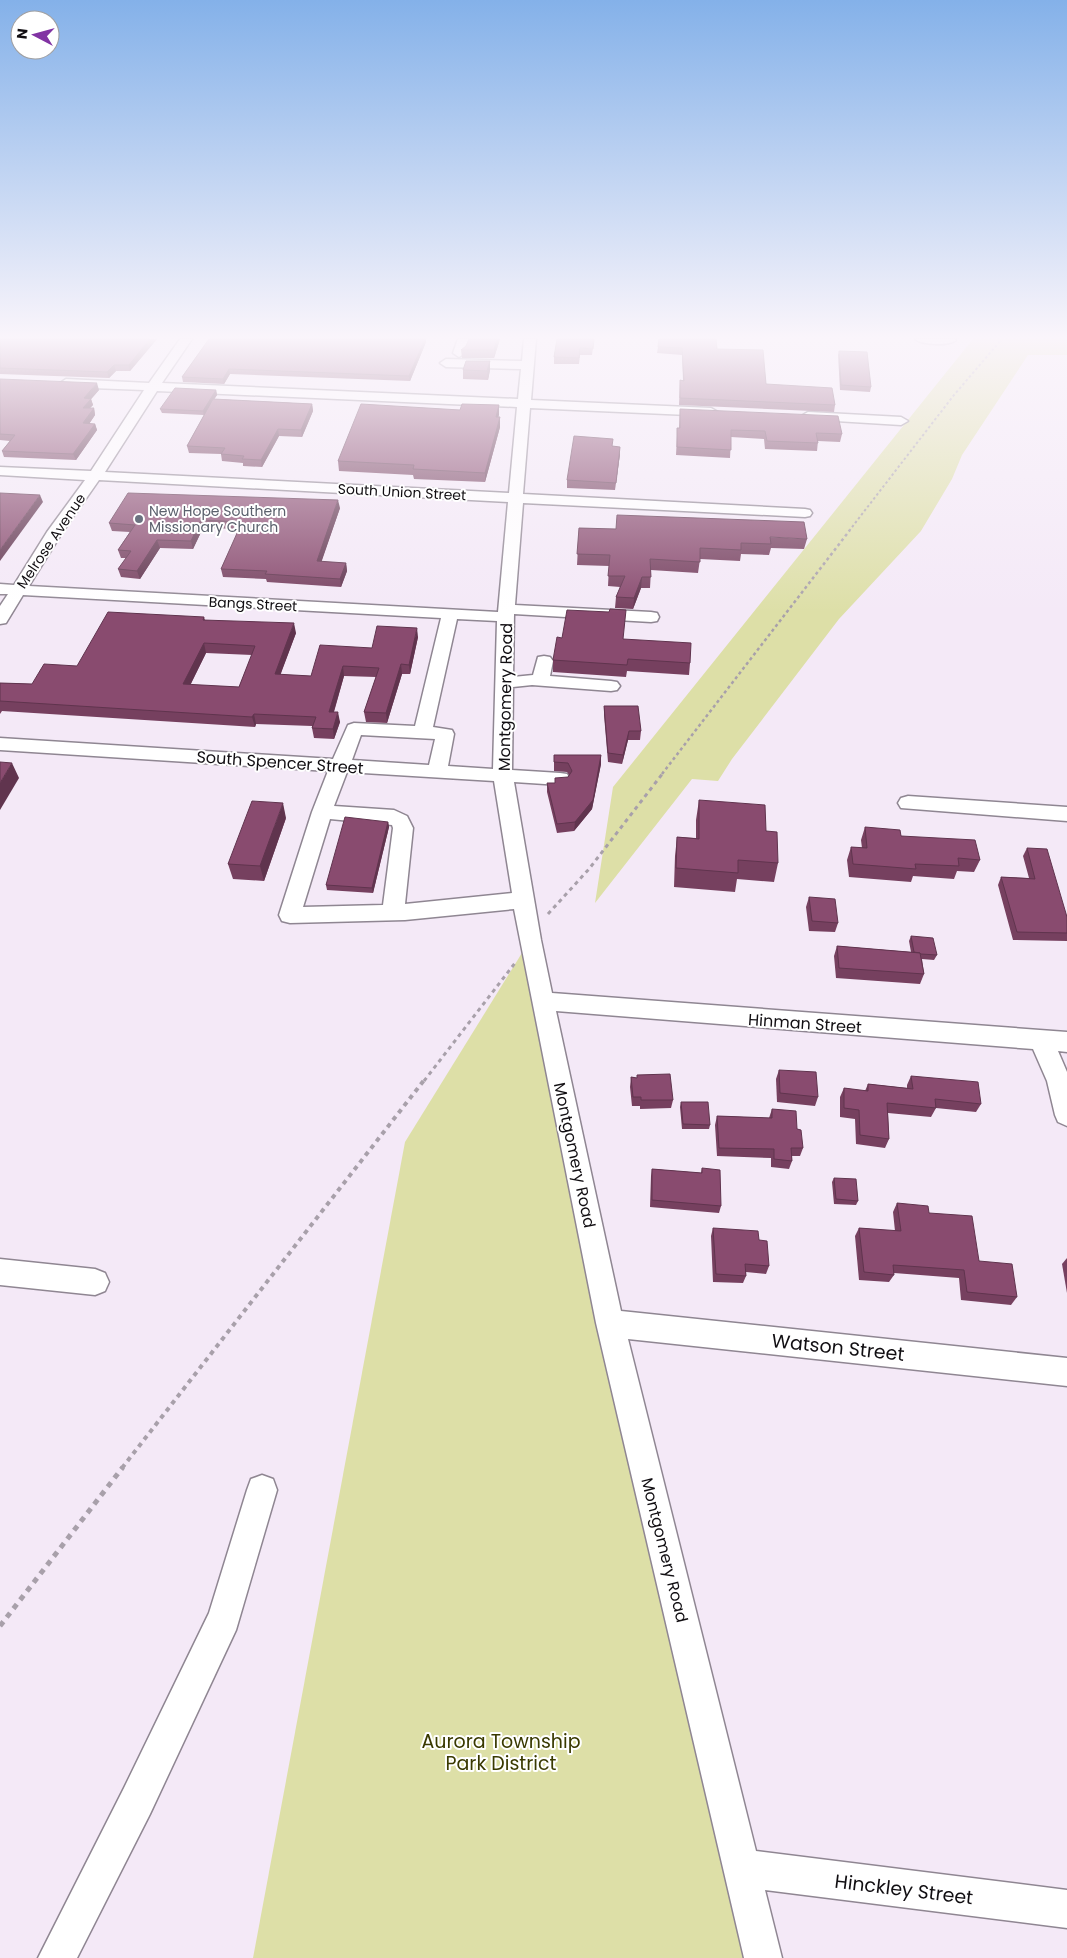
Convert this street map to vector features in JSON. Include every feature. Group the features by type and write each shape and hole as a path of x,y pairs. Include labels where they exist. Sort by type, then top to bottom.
{"street":[{"name":"Melrose Avenue","path":"0,619 55,532 125,430"},
{"name":"Montgomery Road","path":"523,430 506,613 503,683 503,776 542,1001 610,1323 762,1958"},
{"name":"South Union Street","path":"0,471 805,513"},
{"name":"Bangs Street","path":"0,589 450,615 506,613 650,617"},
{"path":"424,733 450,615"},
{"path":"541,681 544,660"},
{"path":"503,683 541,681 611,686"},
{"path":"437,772 445,734 354,729 322,812 290,915 393,912 523,900"},
{"name":"South Spencer Street","path":"0,744 560,779"},
{"path":"908,804 1067,814"},
{"path":"322,812 394,817 400,821 402,828 393,912"},
{"name":"Hinman Street","path":"542,1001 1067,1042"},
{"path":"1041,1040 1059,1081 1067,1115"},
{"path":"0,1272 95,1282"},
{"name":"Watson Street","path":"610,1323 1067,1372"},
{"path":"57,1958 137,1802 224,1618 262,1490"},
{"name":"Hinckley Street","path":"741,1868 1067,1909"}],"path":[{"path":"552,909 589,869 927,430"},
{"path":"0,1626 513,965"}],"green space":[{"path":"900,430 978,430 962,455 952,479 921,531 839,619 732,759 718,781 692,779 595,903 613,787"},
{"name":"Aurora Township Park District","path":"530,940 762,1958 253,1958 405,1142"}],"building":[{"path":"0,430 90,430 73,454 2,451 15,435 0,434"},
{"path":"196,430 277,430 261,460 242,459 244,456 221,454 225,448 187,446"},
{"path":"350,430 496,430 485,473 413,469 414,465 338,461"},
{"path":"677,430 731,430 731,450 677,447"},
{"path":"744,430 841,430 842,434 816,433 818,443 767,441 765,431"},
{"path":"574,436 613,439 612,446 620,447 616,483 567,480"},
{"path":"0,493 40,495 0,550"},
{"path":"128,493 338,500 317,561 346,563 340,579 265,574 267,571 221,569 242,522 201,520 191,541 157,540 137,571 118,569 131,551 118,550 135,525 109,523"},
{"path":"617,515 804,522 807,539 770,537 771,544 741,543 741,550 700,548 700,562 650,559 651,577 642,577 634,598 616,597 625,576 608,576 610,555 577,554 579,528 616,529"},
{"path":"610,609 626,610 623,639 691,643 690,663 628,659 627,665 553,660 557,637 562,638 567,610 609,612"},
{"path":"108,612 204,617 203,620 294,623 275,674 311,676 320,645 372,648 377,626 417,628 409,665 401,664 386,713 364,712 379,668 343,666 329,712 338,712 333,729 312,728 316,717 254,714 252,717 0,701 0,683 32,684 44,664 77,666","holes":["204,643 255,646 239,687 183,684"]},
{"path":"604,706 638,706 641,731 629,731 623,755 608,753"},
{"path":"554,755 601,755 593,800 575,822 557,824 547,783 555,783 555,778 568,777 572,771 568,763 554,762"},
{"path":"0,762 12,763 0,783"},
{"path":"699,800 765,805 766,831 777,832 778,863 738,860 738,873 676,868 677,837 699,839"},
{"path":"252,801 283,803 260,866 228,864"},
{"path":"345,817 388,822 372,888 326,885"},
{"path":"865,827 900,830 901,836 975,840 980,860 958,858 959,866 915,864 916,869 853,864 851,847 867,848"},
{"path":"1027,848 1047,849 1067,917 1067,933 1017,932 1001,877 1035,879"},
{"path":"809,897 835,899 838,923 812,921"},
{"path":"911,936 933,938 937,955 914,952"},
{"path":"837,946 920,953 924,974 839,968"},
{"path":"779,1070 816,1072 818,1097 780,1093"},
{"path":"670,1074 673,1100 641,1100 641,1097 633,1097 631,1077 637,1078 637,1075"},
{"path":"911,1076 978,1082 981,1104 935,1099 936,1108 887,1103 889,1139 860,1135 859,1110 844,1108 844,1088 868,1091 868,1084 913,1089"},
{"path":"681,1102 708,1102 710,1125 683,1124"},
{"path":"772,1109 796,1111 797,1129 801,1130 803,1148 791,1148 792,1161 774,1159 774,1149 719,1148 717,1116 772,1118"},
{"path":"702,1168 720,1170 721,1206 652,1200 652,1169 702,1173"},
{"path":"834,1178 856,1179 858,1201 836,1199"},
{"path":"897,1203 928,1206 929,1213 972,1216 979,1261 1012,1264 1017,1297 967,1292 964,1270 893,1265 894,1275 864,1272 859,1228 901,1231"},
{"path":"713,1228 758,1231 759,1240 767,1241 769,1266 745,1264 746,1276 716,1274"}],"place":[{"name":"New Hope Southern Missionary Church","path":"139,519"}]}
